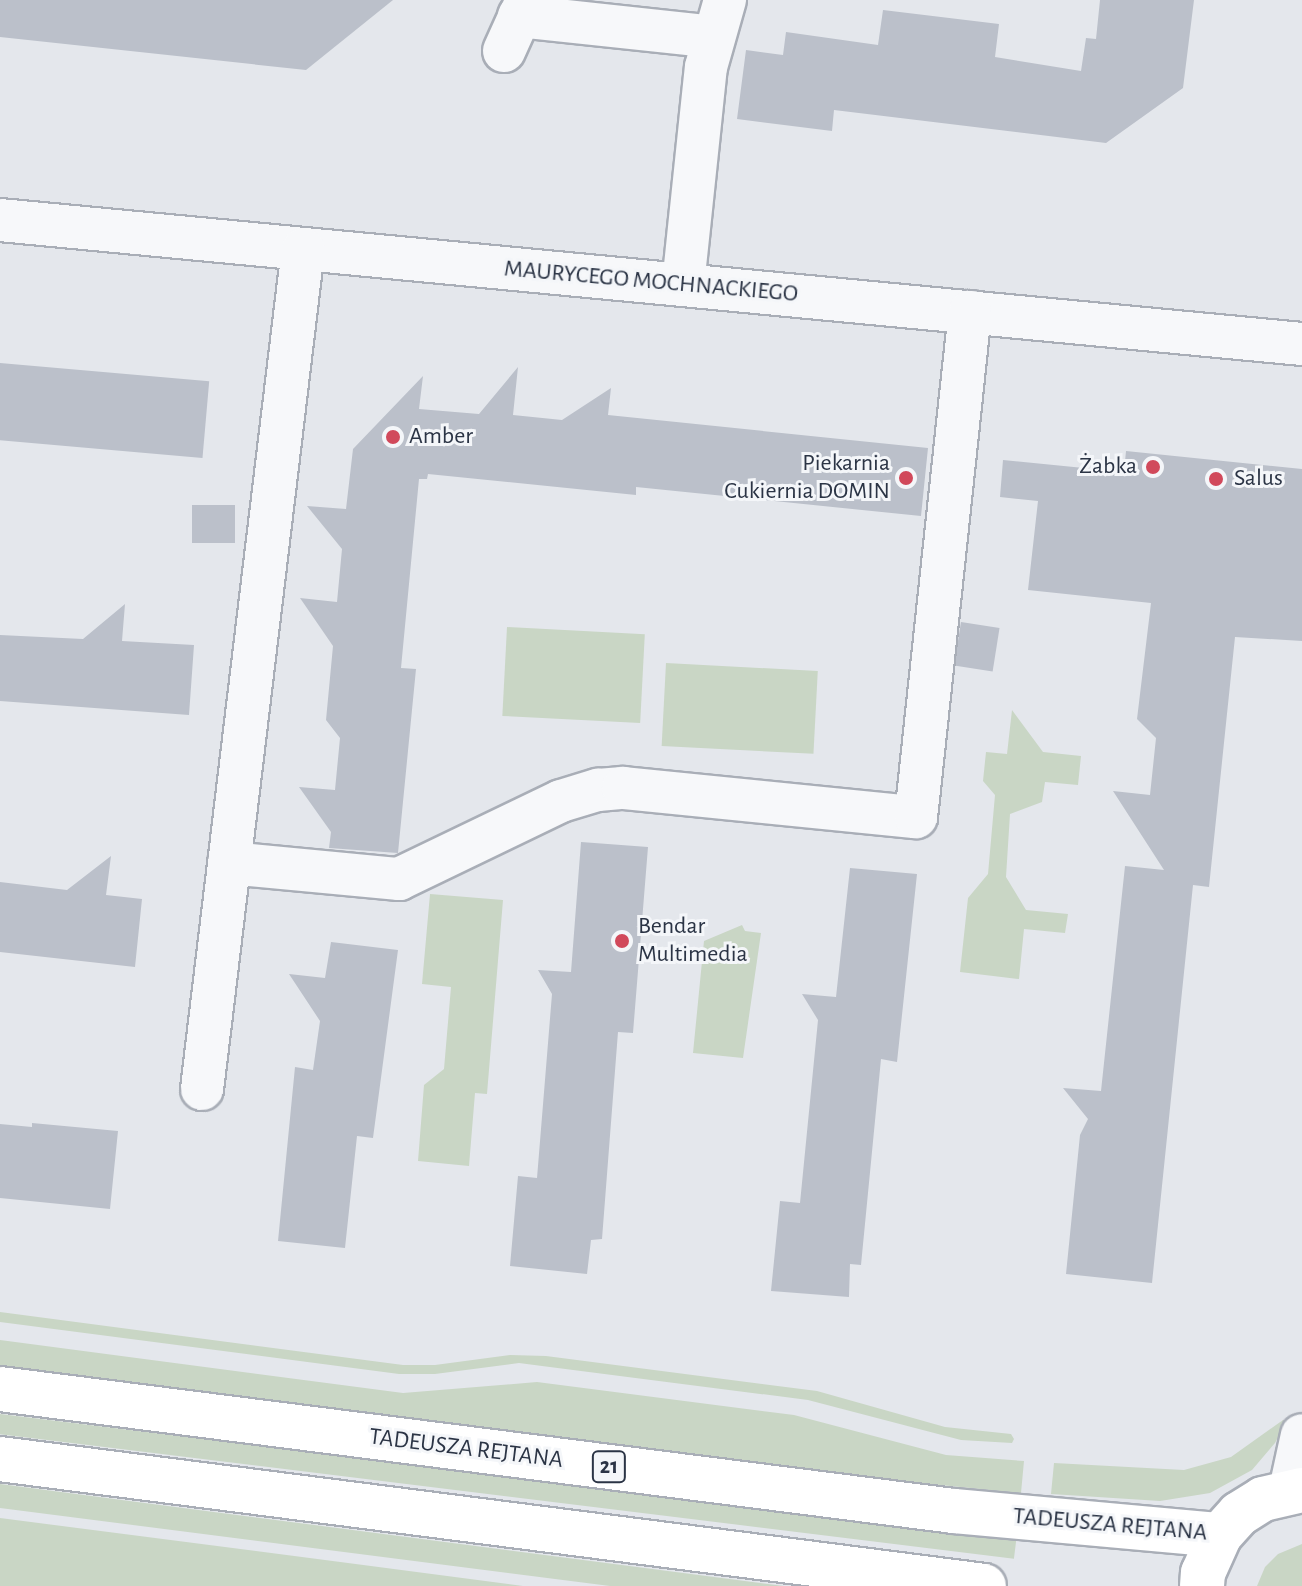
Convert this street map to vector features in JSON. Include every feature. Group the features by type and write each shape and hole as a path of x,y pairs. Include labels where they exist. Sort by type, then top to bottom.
{"main road":[{"name":"TADEUSZA REJTANA","path":"0,1389 954,1511 1220,1535"},
{"path":"0,1459 984,1586"},
{"path":"1202,1586 1203,1573 1220,1535 1239,1514 1263,1499 1296,1490"}],"street":[{"path":"517,22 719,19 704,84 683,285"},
{"name":"MAURYCEGO MOCHNACKIEGO","path":"0,220 1302,344"},
{"path":"202,1089 303,249"},
{"path":"229,863 399,879 561,801 598,790 623,788 916,817 970,312"},
{"path":"1296,1490 1302,1435"}],"green space":[{"path":"507,627 645,634 640,723 502,716"},
{"path":"666,663 818,671 813,754 662,746"},
{"path":"1012,710 1043,752 1081,756 1078,785 1045,782 1042,802 1010,814 1006,877 1026,910 1068,914 1065,933 1024,929 1019,979 960,972 968,898 988,874 995,795 983,781 986,752 1007,754"},
{"path":"430,894 503,900 487,1094 475,1093 469,1166 418,1161 424,1085 444,1069 451,987 422,984"},
{"path":"742,925 745,931 761,933 743,1058 693,1053 704,941"},
{"path":"0,1312 403,1365 435,1365 510,1355 546,1356 817,1391 945,1427 1011,1434 1014,1439 1012,1443 961,1440 808,1400 519,1363 435,1374 399,1374 0,1322"},
{"path":"0,1340 403,1393 537,1382 794,1415 946,1455 1024,1461 1021,1493 890,1480 0,1365"},
{"path":"0,1414 1016,1539 1014,1559 0,1434"},
{"path":"1287,1420 1275,1443 1252,1470 1210,1493 1160,1501 1051,1494 1054,1463 1184,1470 1231,1457"},
{"path":"0,1484 784,1586 610,1586 0,1508"},
{"path":"0,1518 348,1563 523,1586 0,1586"},
{"path":"1302,1544 1302,1586 1257,1586 1265,1567 1278,1554"}],"building":[{"path":"0,0 393,0 306,70 0,37"},
{"path":"1100,0 1194,0 1183,88 1106,143 834,110 832,131 737,119 746,50 783,55 786,32 878,45 883,10 999,24 995,57 1081,71 1086,38 1096,39"},
{"path":"0,363 209,381 202,458 0,440"},
{"path":"518,367 513,415 562,420 611,388 608,415 928,448 921,516 636,487 636,495 428,474 427,479 419,479 401,668 416,669 398,853 329,848 331,832 299,787 335,790 340,738 326,720 333,646 300,598 337,602 342,549 307,506 346,509 353,449 423,376 419,409 479,414"},
{"path":"1126,451 1302,469 1302,641 1235,637 1209,887 1193,885 1152,1283 1066,1274 1080,1135 1088,1119 1063,1088 1101,1091 1125,866 1164,870 1113,791 1150,795 1156,738 1137,719 1151,603 1028,590 1038,501 1000,497 1003,460 1124,472"},
{"path":"192,505 235,505 235,543 192,543"},
{"path":"125,604 122,641 194,645 189,715 0,701 0,635 83,639"},
{"path":"961,622 1000,628 993,672 954,665"},
{"path":"581,842 648,847 633,1033 618,1032 602,1239 591,1240 587,1274 510,1266 518,1176 537,1178 552,994 538,970 571,972"},
{"path":"111,856 106,895 142,899 135,967 0,952 0,882 67,890"},
{"path":"850,868 917,874 897,1062 881,1059 861,1265 850,1264 849,1297 771,1291 780,1201 800,1203 818,1020 802,994 836,997"},
{"path":"331,942 398,950 373,1138 357,1136 345,1248 278,1241 295,1067 313,1070 320,1021 289,974 325,978"},
{"path":"32,1123 118,1131 110,1209 0,1198 0,1124 32,1127"}],"place":[{"name":"Amber","path":"393,437"},
{"name":"Żabka","path":"1153,467"},
{"name":"Piekarnia Cukiernia DOMIN","path":"906,478"},
{"name":"Salus","path":"1216,479"},
{"name":"Bendar Multimedia","path":"622,941"}]}
